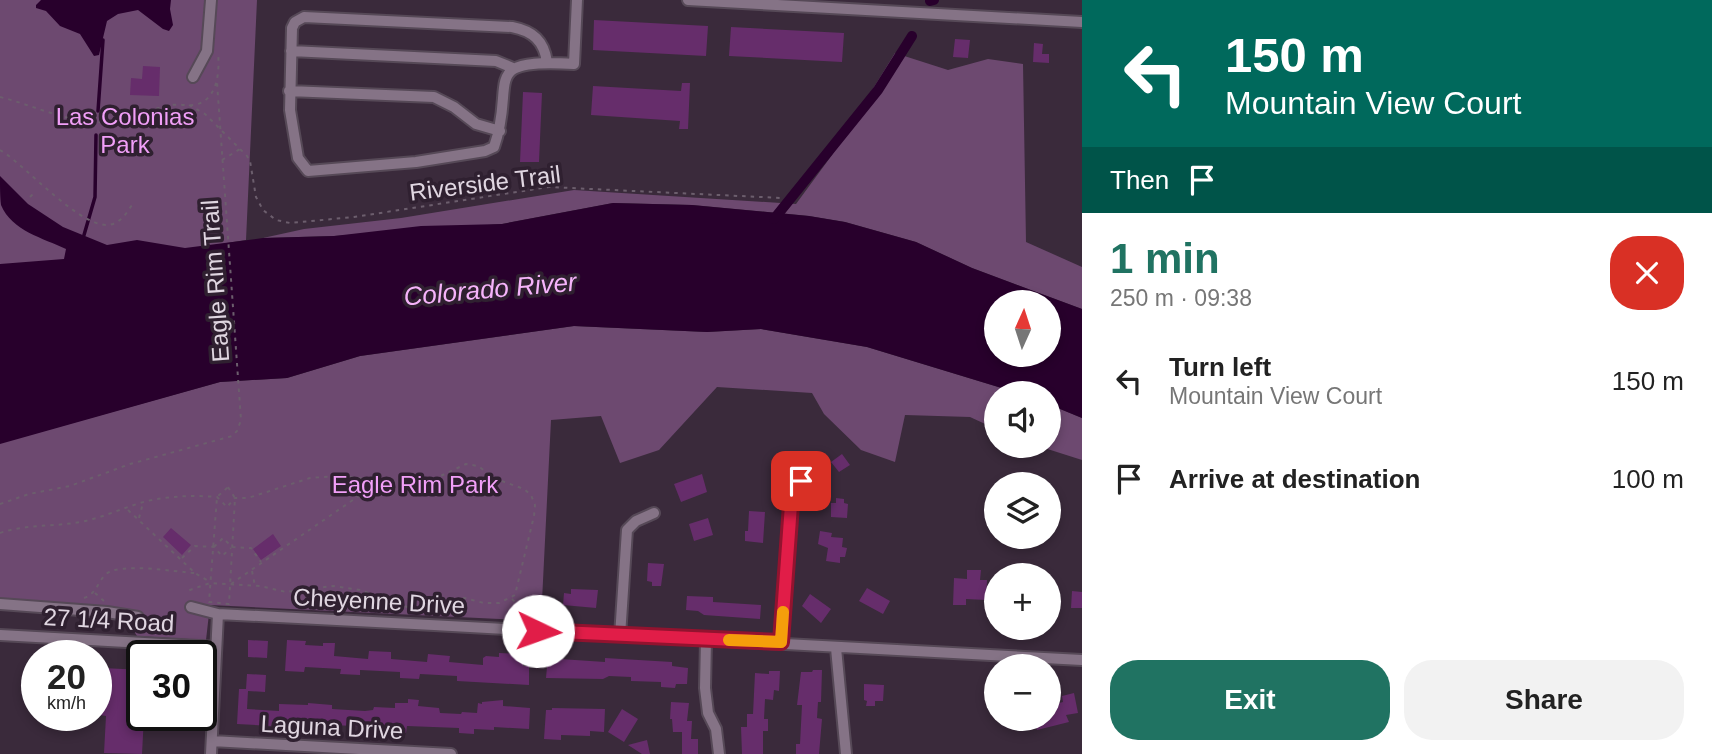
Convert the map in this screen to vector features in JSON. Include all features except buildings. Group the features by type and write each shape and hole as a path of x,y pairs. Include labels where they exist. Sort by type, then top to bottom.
{"street":[{"path":"193,77 207,51 211,0"},
{"path":"547,62 545,50 538,39 527,30 304,16 295,22 292,28 289,91 298,158 308,171 416,162 485,151 494,147 500,131 503,88 506,76 513,68 528,63 574,64 577,0"},
{"path":"688,0 818,3 1082,22"},
{"path":"291,51 496,61 513,68"},
{"path":"289,91 434,97 454,107 476,124 500,131"},
{"path":"781,642 792,491 801,481"},
{"path":"620,636 627,530 636,521 654,513"},
{"path":"0,604 138,617"},
{"name":"Cheyenne Drive","path":"191,607 218,614 1082,660"},
{"path":"216,640 218,614"},
{"name":"27 1/4 Road","path":"0,635 126,642"},
{"path":"706,640 705,688 708,713 716,729 719,754"},
{"path":"836,648 846,754"},
{"path":"211,754 212,731"},
{"name":"Laguna Drive","path":"212,741 451,754"}],"path":[{"name":"Eagle Rim Trail","path":"0,504 29,494 69,486 130,464 232,436 237,431 241,420 221,161 218,52"},
{"path":"0,97 54,114 95,122 130,118 176,104 200,103 209,97 217,82"},
{"path":"189,105 205,114 219,128"},
{"name":"Riverside Trail","path":"219,128 250,161 256,197 263,210 276,220 290,223 354,217 549,187 782,198"},
{"path":"221,161 240,149"},
{"path":"0,150 41,186 95,223 114,223 124,217 132,205"},
{"path":"30,197 34,193"},
{"path":"187,591 210,583 255,586 286,592 333,586 360,590 407,607 425,608 464,598 484,603 499,603 511,598 518,583 535,505 531,495 524,489 466,464 430,481 415,484 339,476 310,478 248,499 235,498"},
{"path":"358,478 361,494"},
{"path":"230,585 380,481"},
{"path":"209,603 216,497 228,486 235,498 229,604"},
{"path":"0,533 14,528 92,520 143,502 190,495 216,497 227,507 235,498"},
{"path":"139,519 143,502"},
{"path":"127,509 195,573 210,583"},
{"path":"214,547 223,538 232,547 250,548 262,563"},
{"path":"182,559 195,546 214,547 222,556 232,547"},
{"path":"95,592 106,574 120,568 195,573"},
{"path":"251,570 255,586"},
{"path":"511,598 534,621 538,631"}],"green space":[{"name":"Las Colonias Park","path":"0,0 257,0 246,240 0,279"},
{"path":"895,53 948,70 988,59 1023,64 1026,242 1082,267 1082,309 1061,301 1061,290 1031,290 972,268 916,242 845,222 692,205 613,203 502,224 334,236 263,238 304,229 401,218 574,190 796,204 832,155"},
{"name":"Eagle Rim Park","path":"574,326 707,332 761,329 867,347 984,383 984,423 970,417 905,415 895,462 861,450 824,414 812,393 717,387 659,450 620,463 601,416 551,420 541,621 210,605 206,640 137,636 120,609 0,599 0,443 220,382 287,378 360,356"},
{"path":"1061,409 1082,418 1082,460 1061,453"}],"water":[{"path":"41,0 171,0 173,25 169,31 163,29 138,10 118,14 107,21 99,55 94,56 80,34 60,26 46,11 36,8"},
{"name":"Colorado River","path":"0,176 28,204 63,227 107,245 137,240 185,248 263,238 334,236 421,226 502,224 613,203 692,205 845,222 916,242 972,268 1031,290 984,290 984,368 1060,368 1061,301 1082,309 1082,418 1061,409 1061,381 984,383 867,347 761,329 707,332 574,326 360,356 287,378 220,382 0,444 0,264 64,259 66,249 20,227 1,205"}],"waterway":[{"path":"930,1 934,0"},
{"path":"774,219 878,90 912,36"},
{"path":"98,111 103,40"},
{"path":"84,235 95,197 96,135"}],"slow traffic":[{"path":"729,640 781,642 783,612"}],"route":[{"path":"538,631 781,642 792,491 801,481"}]}
